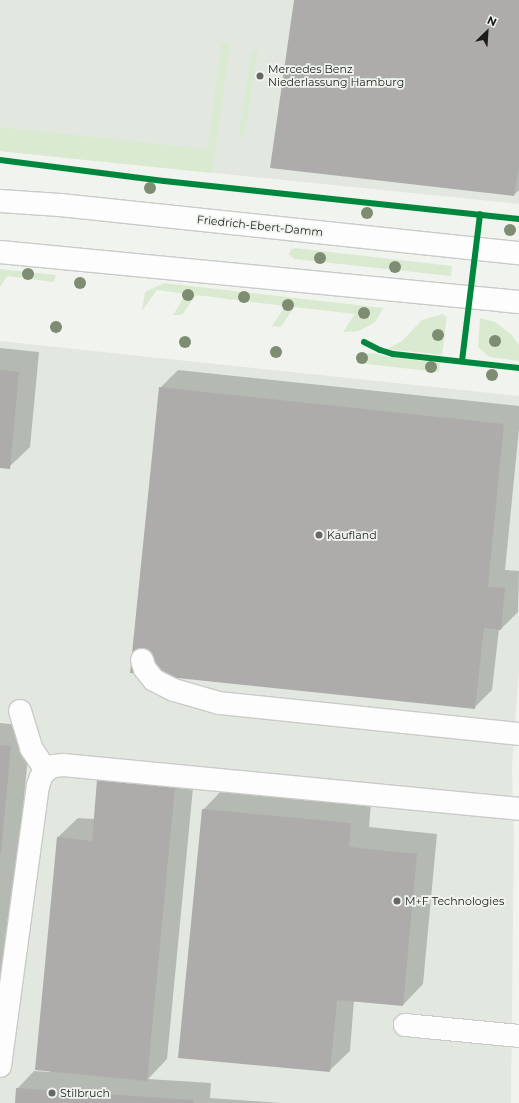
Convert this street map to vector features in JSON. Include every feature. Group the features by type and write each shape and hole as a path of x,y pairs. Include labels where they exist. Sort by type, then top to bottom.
{"main road":[{"name":"Friedrich-Ebert-Damm","path":"0,201 519,254"},
{"path":"0,252 519,302"},
{"path":"142,660 144,669 154,680 174,690 219,703 519,734"},
{"path":"20,712 31,748 46,770"},
{"path":"0,1066 2,1038 38,786 41,777 46,770 54,766 64,765 519,809"},
{"path":"405,1024 519,1036"}],"shaded area":[{"name":"Mercedes Benz Niederlassung Hamburg","path":"0,0 519,0 519,204 0,151"},
{"path":"0,341 519,396 519,668 512,768 514,836 511,1103 0,1103"}],"green space":[{"path":"222,43 230,44 212,173 0,151 0,127 207,149"},
{"path":"252,50 258,50 244,136 239,135"},
{"path":"295,248 452,266 451,276 294,259 289,254 291,249"},
{"path":"0,269 56,275 54,282 7,276 0,287"},
{"path":"164,283 383,308 376,321 367,327 358,331 343,332 355,314 294,307 281,327 272,326 285,306 196,295 182,315 173,315 186,294 157,290 142,311 145,292"},
{"path":"443,314 447,317 442,355 387,349 402,341 422,320"},
{"path":"480,318 495,322 512,335 519,345 519,361 489,357 478,347"},
{"path":"374,353 388,357 440,363 439,372 357,363 358,355"}],"building":[{"path":"294,0 519,0 519,165 514,196 270,168"},
{"path":"0,370 19,372 10,469 0,468"},
{"name":"Kaufland","path":"159,387 504,424 488,587 505,588 501,630 484,628 475,709 130,673"},
{"path":"0,745 11,746 1,853 0,853"},
{"path":"97,780 175,787 147,1081 35,1070 57,837 92,841"},
{"path":"202,809 351,823 349,847 417,854 403,1006 337,1000 330,1072 178,1058"},
{"name":"Stilbruch","path":"16,1088 194,1100 194,1103 15,1103"}],"cycle path":[{"path":"0,160 164,181 519,219"},
{"path":"462,361 480,214"},
{"path":"364,342 380,350 393,354 519,368"}],"place":[{"name":"Mercedes Benz Niederlassung Hamburg","path":"260,76"},
{"name":"Kaufland","path":"319,535"},
{"name":"M+F Technologies","path":"397,901"},
{"name":"Stilbruch","path":"52,1093"}]}
